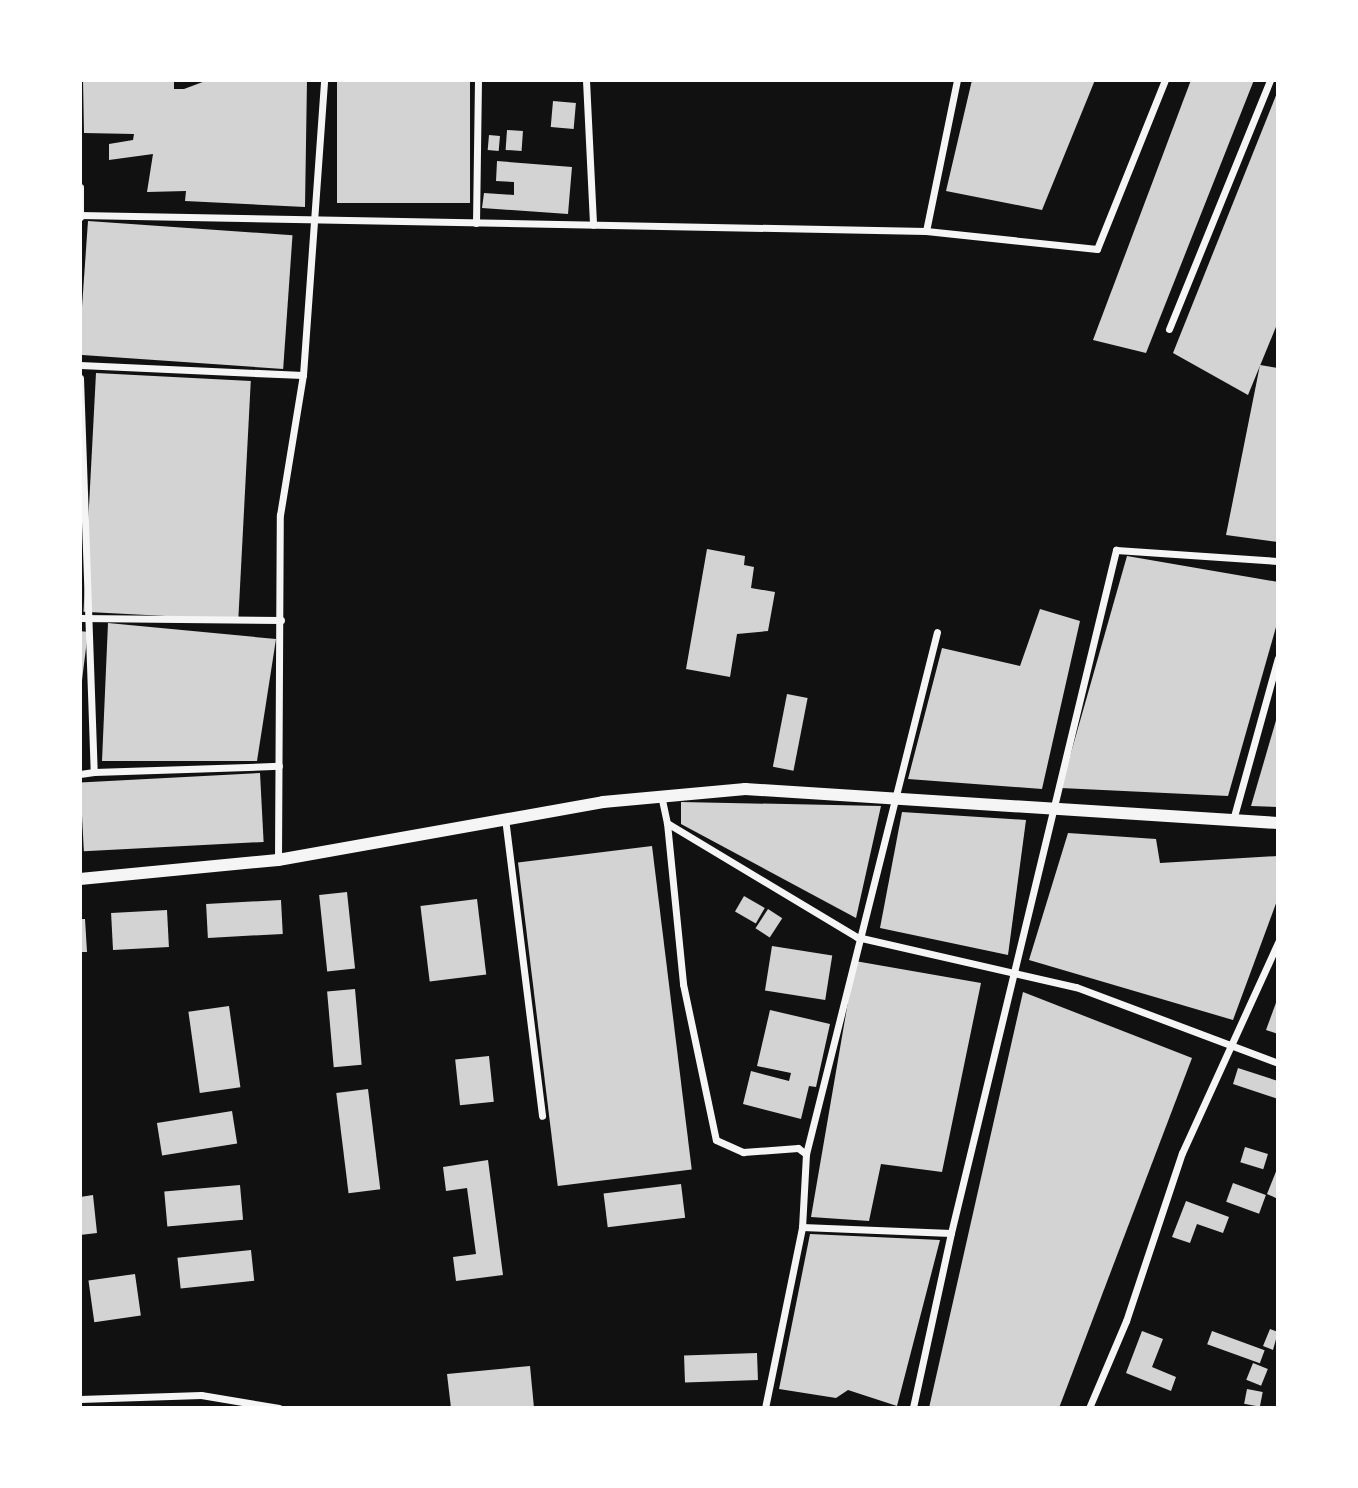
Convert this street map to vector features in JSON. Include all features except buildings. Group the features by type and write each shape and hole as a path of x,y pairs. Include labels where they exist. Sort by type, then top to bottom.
{"street":[{"path":"278,860 281,515 303,375 324,80"},
{"path":"476,223 478,80"},
{"path":"586,80 593,225"},
{"path":"926,231 957,80"},
{"path":"80,187 81,215 926,231 1097,249 1165,80"},
{"path":"1169,329 1270,80"},
{"path":"80,365 303,375"},
{"path":"80,378 92,619 94,772"},
{"path":"913,1408 1012,972 1116,550 1278,561"},
{"path":"80,618 281,620"},
{"path":"765,1408 802,1227 806,1154 857,937 897,798 937,632"},
{"path":"1233,820 1278,659"},
{"path":"80,774 279,766"},
{"path":"80,879 278,860 505,818 661,795 745,789 1052,806 1278,823"},
{"path":"661,795 667,823 683,984 716,1140 743,1152 798,1149 806,1154"},
{"path":"505,818 542,1116"},
{"path":"667,823 857,937 1076,987 1234,1050 1278,1063"},
{"path":"1089,1408 1126,1321 1182,1153 1234,1050 1278,942"},
{"path":"802,1227 951,1233"},
{"path":"80,1399 201,1395 279,1408"}]}
